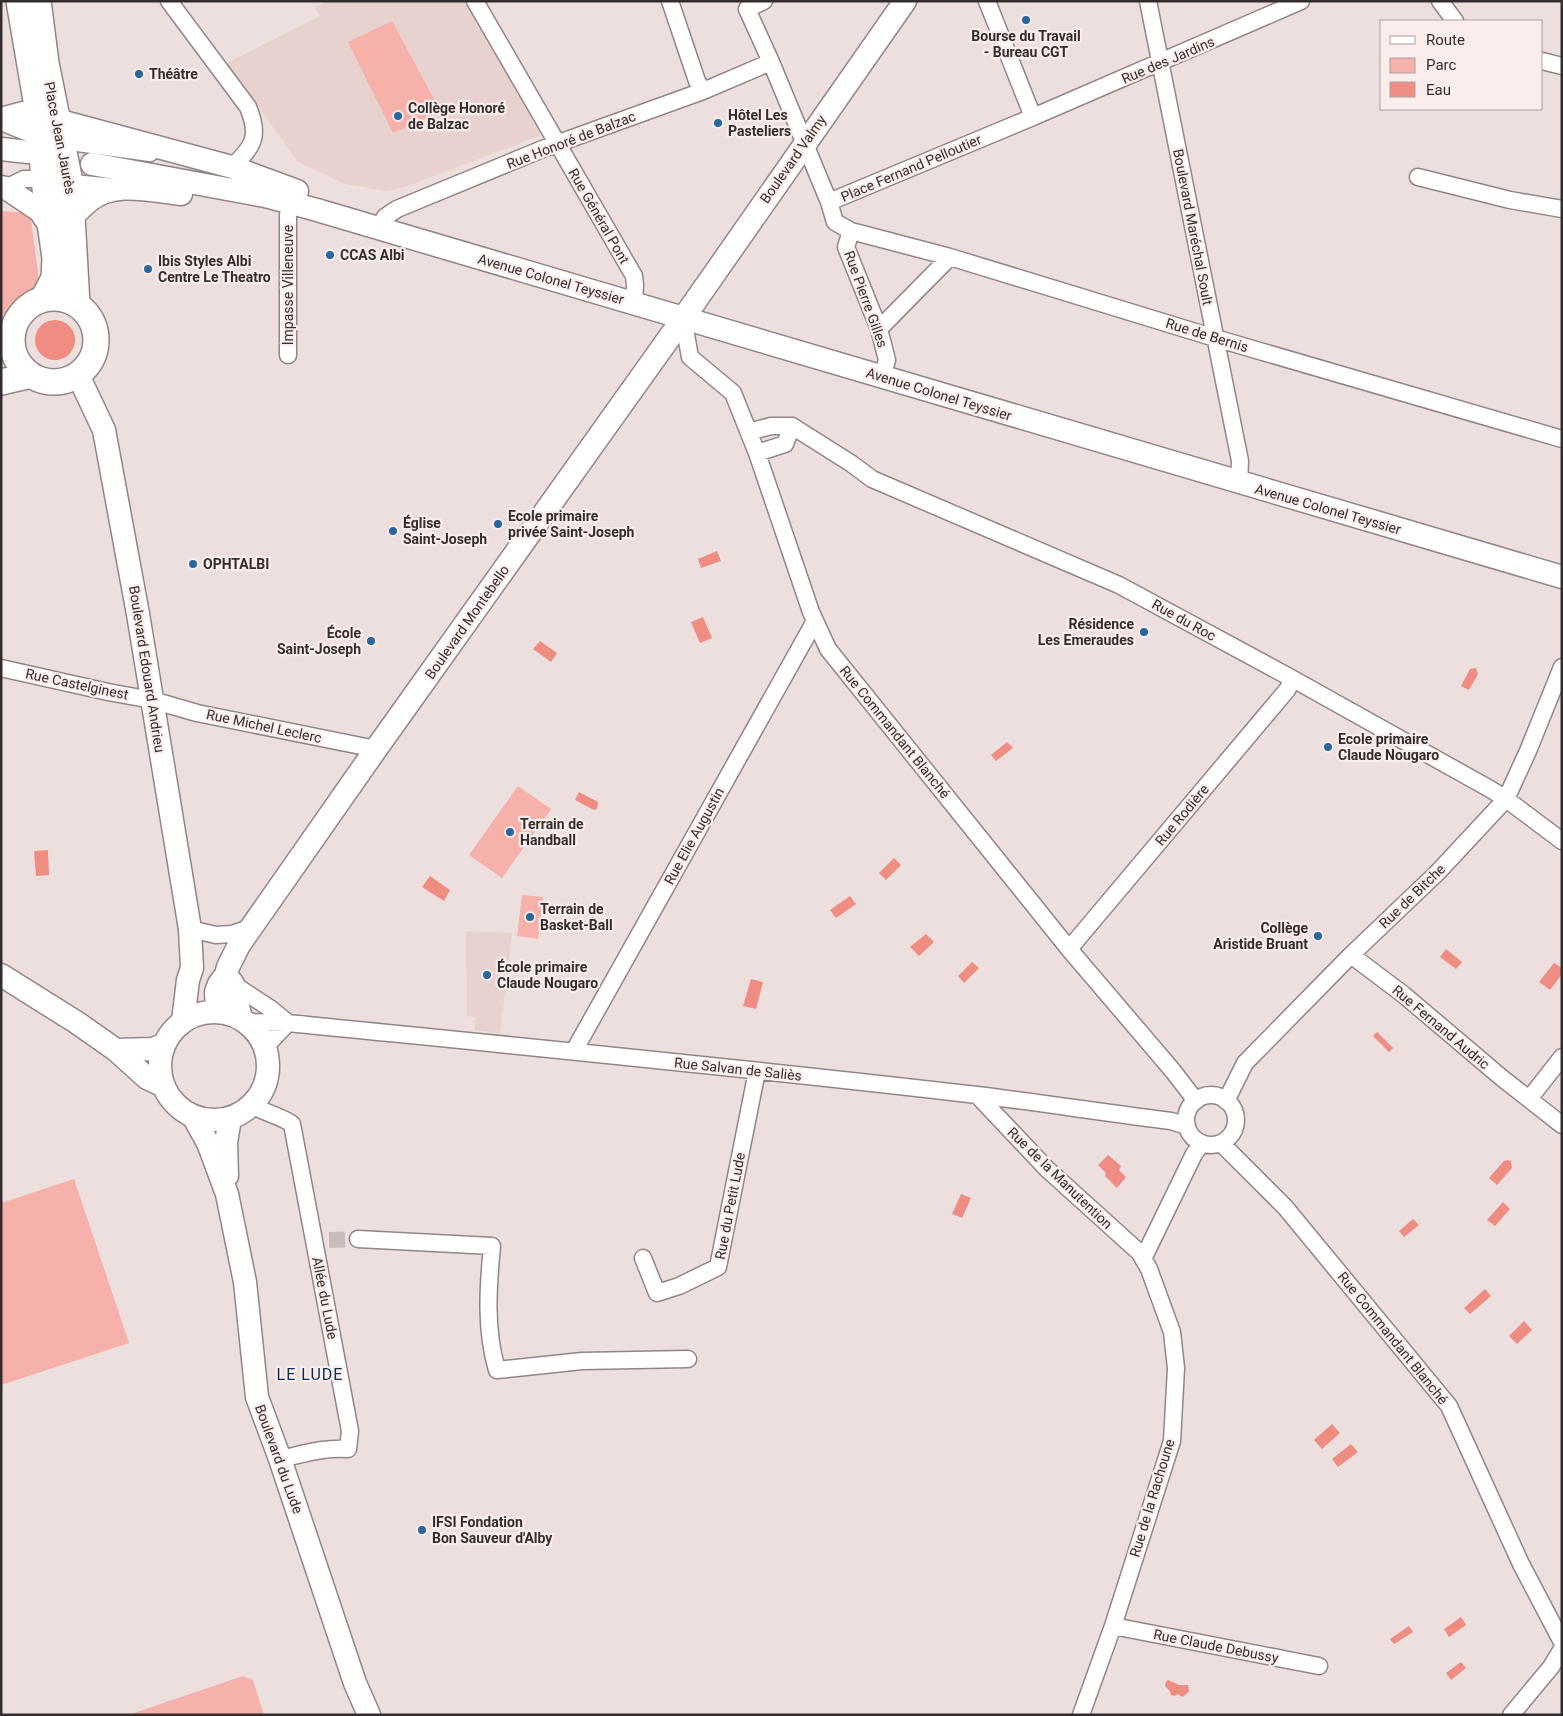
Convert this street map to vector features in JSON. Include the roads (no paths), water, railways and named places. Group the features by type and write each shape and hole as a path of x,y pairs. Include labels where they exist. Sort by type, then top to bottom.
{"main road":[{"path":"20,1 45,132"},
{"name":"Place Jean Jaurès","path":"38,1 46,63 45,180 62,223 78,304"},
{"name":"Boulevard Valmy","path":"683,318 904,1"},
{"path":"1,121 23,113 45,132"},
{"path":"1,148 45,132 175,153 232,167 304,193 317,210 288,215 190,195 124,188 102,193 90,200 62,223 40,212 4,187"},
{"name":"Place Jean Jaurès","path":"43,300 54,278 70,182 45,132"},
{"name":"Avenue Colonel Teyssier","path":"92,164 265,196 317,210 1562,578"},
{"path":"54,297 78,304 94,324 97,338 95,353 92,359 78,375 65,381 50,382 31,375 7,350 16,322 22,312 32,304 54,297"},
{"name":"Boulevard Montebello","path":"216,1012 216,992 220,984 229,979 234,954 252,927 376,749 683,318"},
{"path":"1,382 31,375"},
{"name":"Boulevard Edouard Andrieu","path":"78,375 104,430 138,614 190,929 192,968"},
{"path":"192,968 216,1012"},
{"path":"184,1022 188,980 192,968"},
{"path":"1,975 76,1022 116,1050 148,1078 164,1086"},
{"path":"229,979 243,1020"},
{"path":"216,1012 243,1020 254,1029 265,1047 268,1059 268,1072 263,1090 252,1105 230,1118 206,1119 193,1116 181,1109 171,1098 164,1086 161,1072 164,1045 169,1036 184,1022 198,1015 216,1012"},
{"path":"116,1050 152,1049 164,1045"},
{"path":"193,1116 208,1143 227,1194"},
{"path":"227,1194 226,1143 230,1118"},
{"name":"Boulevard du Lude","path":"227,1194 245,1282 257,1397 280,1459 355,1683 369,1715"}],"street":[{"path":"169,1 248,107 255,122 254,138 247,153 232,167"},
{"name":"Rue Général Pont","path":"475,1 634,276 634,304"},
{"path":"670,1 697,80 704,91"},
{"name":"Place Fernand Pelloutier","path":"764,1 745,5 771,62 829,202 1033,117"},
{"path":"987,1 1033,117"},
{"name":"Boulevard Maréchal Soult","path":"1148,1 1240,461 1239,483"},
{"name":"Rue des Jardins","path":"1033,117 1301,1"},
{"path":"1440,1 1454,20"},
{"path":"1543,61 1562,66"},
{"name":"Rue Honoré de Balzac","path":"378,228 385,217 397,209 557,144 704,91 771,62"},
{"path":"1418,177 1510,200 1562,209"},
{"path":"4,187 24,179 124,188"},
{"name":"Rue Pierre Gilles","path":"829,202 835,222 851,231 846,247 879,329 887,360 882,377"},
{"name":"Impasse Villeneuve","path":"288,215 288,355"},
{"name":"Rue de Bernis","path":"851,231 950,257 1216,338 1562,439"},
{"path":"879,329 950,257"},
{"name":"Rue Commandant Blanché","path":"683,318 690,357 733,393 749,432 815,621 828,648 1068,949 1173,1071 1196,1101"},
{"path":"749,432 771,426 792,426 785,444 756,453"},
{"name":"Rue du Roc","path":"792,426 872,479 1119,585 1293,679 1506,799 1562,841"},
{"name":"Rue Elie Augustin","path":"574,1051 815,621"},
{"name":"Rue de Bitche","path":"1226,1101 1245,1063 1438,872 1506,799 1562,667"},
{"name":"Rue Castelginest","path":"1,668 152,700"},
{"name":"Rue Rodière","path":"1068,949 1287,690 1293,679"},
{"name":"Rue Michel Leclerc","path":"152,700 197,713 376,749"},
{"path":"190,929 216,935 232,934 252,927"},
{"name":"Rue Fernand Audric","path":"1352,955 1404,995 1562,1125"},
{"path":"229,979 288,1023 265,1047"},
{"name":"Rue Salvan de Saliès","path":"243,1020 574,1051 757,1071 978,1096 1171,1121 1187,1126"},
{"path":"1529,1099 1562,1058"},
{"name":"Rue du Petit Lude","path":"643,1258 657,1293 679,1286 718,1268 757,1071"},
{"name":"Rue de la Manutention","path":"978,1096 1047,1169 1140,1253 1143,1259"},
{"path":"1211,1096 1219,1097 1226,1101 1232,1107 1236,1123 1234,1131 1229,1138 1221,1143 1209,1145 1195,1139 1187,1126 1188,1112 1196,1101 1211,1096"},
{"name":"Allée du Lude","path":"252,1105 260,1111 282,1117 292,1124 322,1240 350,1432 348,1449 328,1449 280,1459"},
{"path":"1143,1259 1194,1154 1202,1143"},
{"name":"Rue Commandant Blanché","path":"1221,1143 1285,1207 1449,1406 1521,1564 1562,1642"},
{"path":"358,1239 492,1246 488,1292 492,1353 497,1370 582,1361 688,1359"},
{"name":"Rue de la Rachoune","path":"1081,1715 1113,1626 1172,1441 1176,1368 1172,1332 1149,1270 1143,1259"},
{"name":"Rue Claude Debussy","path":"1113,1626 1319,1666"},
{"path":"1511,1715 1551,1667 1562,1649"}],"water":[{"path":"55,320 69,326 75,340 69,354 55,360 41,354 35,340 41,326"},
{"path":"717,551 721,561 701,568 698,559"},
{"path":"703,617 712,638 700,643 691,622"},
{"path":"540,641 557,653 551,662 533,649"},
{"path":"1476,668 1478,674 1469,690 1461,686 1470,669"},
{"path":"1007,742 1013,748 996,761 991,755"},
{"path":"579,792 598,802 597,809 594,810 575,800"},
{"path":"48,850 49,875 36,876 34,851"},
{"path":"894,858 901,865 886,880 879,873"},
{"path":"430,876 450,890 444,901 422,887"},
{"path":"850,896 856,904 836,918 830,910"},
{"path":"926,934 934,942 919,956 910,947"},
{"path":"1446,949 1462,962 1456,969 1440,957"},
{"path":"972,962 979,968 964,983 958,976"},
{"path":"1554,963 1562,968 1562,974 1550,990 1539,982"},
{"path":"751,979 763,982 756,1009 743,1006"},
{"path":"1377,1032 1393,1048 1389,1052 1373,1036"},
{"path":"1108,1155 1121,1166 1119,1170 1126,1177 1117,1188 1105,1176 1106,1173 1098,1165"},
{"path":"1504,1161 1511,1161 1512,1168 1497,1185 1489,1178"},
{"path":"961,1194 971,1198 962,1218 952,1214"},
{"path":"1503,1202 1510,1209 1495,1226 1487,1220"},
{"path":"1413,1219 1419,1225 1404,1237 1399,1231"},
{"path":"1485,1289 1491,1296 1470,1314 1464,1308"},
{"path":"1524,1321 1532,1330 1517,1344 1509,1336"},
{"path":"1332,1424 1340,1433 1322,1449 1314,1440"},
{"path":"1351,1444 1358,1452 1338,1467 1332,1459"},
{"path":"1461,1617 1466,1625 1449,1637 1444,1629"},
{"path":"1409,1626 1413,1632 1394,1644 1390,1639"},
{"path":"1461,1662 1466,1668 1451,1680 1446,1673"},
{"path":"1168,1680 1179,1685 1188,1685 1189,1691 1183,1697 1177,1694 1175,1696 1171,1695 1165,1686"}],"tunnel":[{"path":"329,1240 358,1239"}],"place":[{"name":"Bourse du Travail - Bureau CGT","path":"1026,20"},
{"name":"Théâtre","path":"139,74"},
{"name":"Collège Honoré de Balzac","path":"398,116"},
{"name":"Hôtel Les Pasteliers","path":"718,123"},
{"name":"CCAS Albi","path":"330,255"},
{"name":"Ibis Styles Albi Centre Le Theatro","path":"148,269"},
{"name":"Ecole primaire privée Saint-Joseph","path":"498,524"},
{"name":"Église Saint-Joseph","path":"393,531"},
{"name":"OPHTALBI","path":"193,564"},
{"name":"Résidence Les Emeraudes","path":"1144,632"},
{"name":"École Saint-Joseph","path":"371,641"},
{"name":"Ecole primaire Claude Nougaro","path":"1328,747"},
{"name":"Terrain de Handball","path":"510,832"},
{"name":"Terrain de Basket-Ball","path":"530,917"},
{"name":"Collège Aristide Bruant","path":"1318,936"},
{"name":"École primaire Claude Nougaro","path":"487,975"},
{"name":"IFSI Fondation Bon Sauveur d'Alby","path":"422,1530"}],"district":[{"name":"LE LUDE","path":"310,1374"}]}
